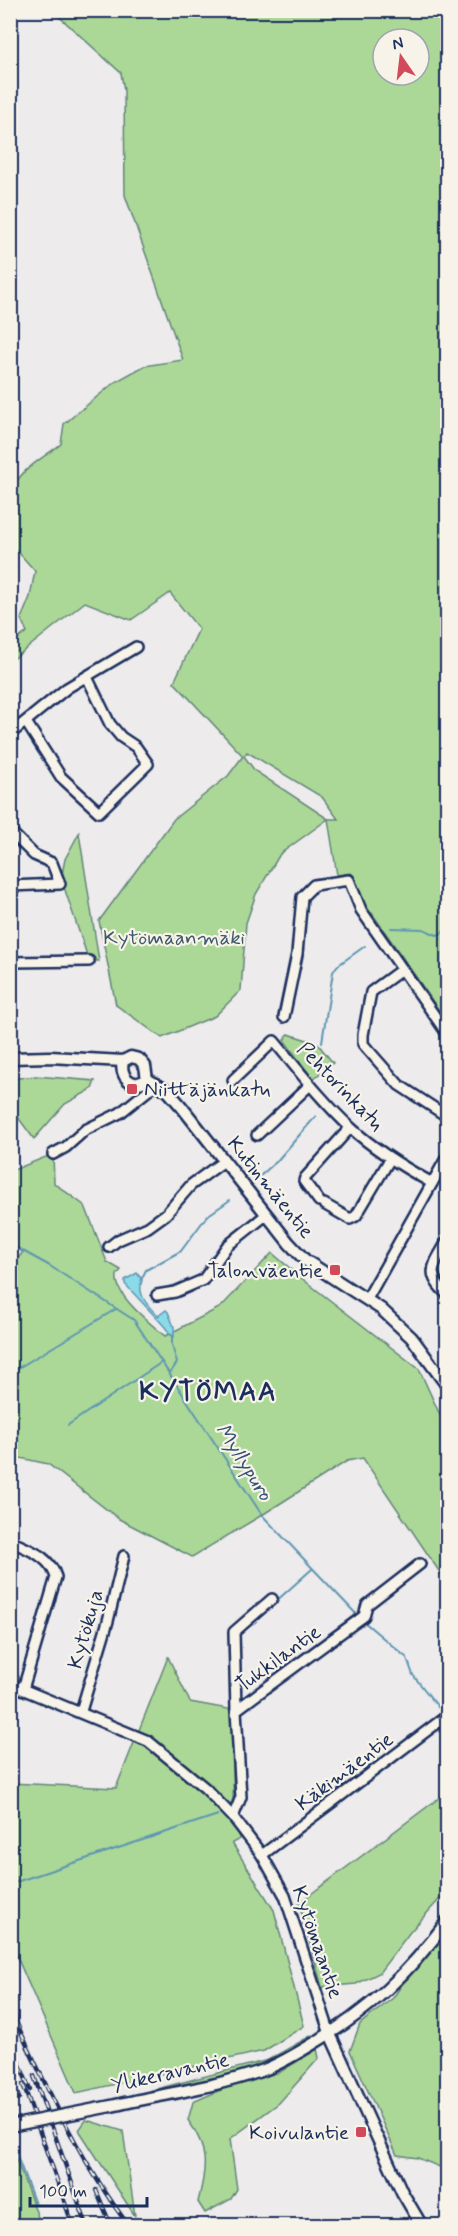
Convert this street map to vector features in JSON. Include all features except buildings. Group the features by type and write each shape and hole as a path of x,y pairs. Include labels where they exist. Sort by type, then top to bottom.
{"street":[{"path":"10,734 67,688 135,647"},
{"path":"26,722 61,777 99,812 148,764 136,747 121,737 110,724 87,677"},
{"path":"10,831 34,855 52,863 60,884 10,886"},
{"path":"284,1017 297,954 302,897 314,885 350,880 361,910 447,1035"},
{"path":"10,962 89,961"},
{"path":"401,970 371,992 363,1044 399,1085 447,1117"},
{"name":"Pehtorinkatu","path":"233,1080 274,1041 310,1085 350,1128 390,1159 432,1183"},
{"name":"Kutinmäentie","path":"10,1058 50,1057 123,1061 132,1057 139,1059 152,1082 168,1091 181,1106 266,1215 305,1260 381,1309 412,1338 447,1386"},
{"name":"Kutinmäentie","path":"123,1061 124,1075 128,1081 141,1084 152,1082"},
{"path":"53,1154 66,1147 85,1130 120,1113 152,1082"},
{"path":"256,1135 310,1085"},
{"path":"350,1128 305,1178 304,1181 308,1188 322,1202 351,1219 356,1216 390,1159"},
{"path":"367,1299 447,1155"},
{"path":"109,1247 166,1215 191,1185 224,1161"},
{"path":"158,1295 175,1292 203,1280 227,1245 266,1215"},
{"path":"447,1240 435,1263 432,1275 437,1286 447,1295"},
{"path":"10,1541 46,1559 56,1577 23,1689"},
{"name":"Kytökuja","path":"81,1711 108,1621 124,1556"},
{"name":"Tukkilantie","path":"233,1817 240,1797 237,1710 360,1618 368,1605 420,1564"},
{"path":"237,1710 234,1632 272,1599"},
{"name":"Kytömaantie","path":"10,1684 81,1711 148,1741 205,1788 233,1817 262,1856 285,1896 330,2034 402,2192 422,2226"},
{"name":"Käkimäentie","path":"262,1856 447,1715"},
{"path":"330,2034 357,2017 398,1980 447,1920"},
{"name":"Ylikeravantie","path":"10,2126 111,2106 257,2072 286,2060 330,2034"}],"green space":[{"name":"Kytömaanmäki","path":"53,11 447,11 447,1022 372,913 367,911 351,873 337,875 328,819 280,854 256,894 246,923 241,990 215,1016 162,1038 116,1005 99,921 174,819 228,776 243,756 174,682 199,629 170,593 131,620 85,602 11,661 11,644 27,632 21,619 30,597 35,571 11,544 11,497 17,481 30,467 61,444 64,424 115,382 144,366 183,360 125,195 124,90 121,73","holes":["247,752 322,797 338,819 328,819 255,771 244,756"]},
{"path":"79,833 99,961 89,961 65,890 60,884 65,859"},
{"path":"288,1034 317,1043 333,1063 313,1079 284,1040"},
{"path":"36,1076 95,1081 92,1089 65,1104 34,1139 11,1108 10,1079"},
{"path":"53,1154 54,1183 85,1206 107,1262 121,1270 117,1275 121,1292 142,1317 165,1336 221,1307 272,1253 419,1369 446,1428 447,1583 363,1458 347,1461 192,1557 119,1519 48,1464 11,1456 10,1268 23,1252 11,1246 11,1171"},
{"path":"168,1657 190,1702 234,1710 233,1806 240,1839 232,1843 274,1910 304,2026 264,2051 76,2093 11,1943 10,1783 116,1788"},
{"path":"447,1792 447,1891 410,1932 379,1973 356,1984 322,1987 299,1903"},
{"path":"447,1931 447,2170 418,2158 397,2155 350,2051 360,2024 393,1998"},
{"path":"312,2035 315,2039 275,2062 245,2073 141,2093 268,2060"},
{"path":"317,2049 319,2058 279,2103 230,2139 237,2189 231,2199 205,2213 198,2202 204,2169 203,2150 188,2120 193,2102 225,2088 280,2072"},
{"path":"86,2120 123,2131 135,2216 79,2130"},
{"path":"10,2143 41,2225 11,2225"}],"water":[{"path":"137,1273 142,1280 142,1295 147,1304 158,1316 166,1310 168,1312 174,1327 174,1337 125,1284 125,1280"}],"waterway":[{"path":"391,928 423,929 437,935 446,929"},
{"path":"322,1042 333,972 337,966 365,946"},
{"path":"260,1176 276,1162 316,1116"},
{"path":"141,1280 146,1270 181,1251 207,1216 230,1200"},
{"name":"Myllypuro","path":"10,1244 50,1266 134,1320 262,1515 359,1617"},
{"path":"10,1254 18,1248"},
{"path":"10,1373 116,1309"},
{"path":"170,1373 177,1363 172,1335"},
{"path":"68,1425 162,1362"},
{"path":"274,1603 312,1569"},
{"path":"238,1635 265,1611"},
{"name":"Myllypuro","path":"363,1621 407,1658 413,1675 442,1712"},
{"path":"240,1676 240,1688"},
{"path":"230,1692 232,1722"},
{"path":"231,1805 237,1787"},
{"path":"10,1884 218,1815"},
{"path":"10,2137 35,2204"}],"railway":[{"path":"10,2009 79,2148 94,2175 129,2226"},
{"path":"10,2040 30,2090"},
{"path":"34,2076 87,2226"},
{"path":"10,2077 19,2098"},
{"path":"23,2084 73,2226"},
{"path":"96,2190 111,2226"}],"place":[{"name":"Niittäjänkatu","path":"132,1089"},
{"name":"Talonväentie","path":"335,1270"},
{"name":"Koivulantie","path":"361,2132"}],"district":[{"name":"KYTÖMAA","path":"208,1391"}]}
